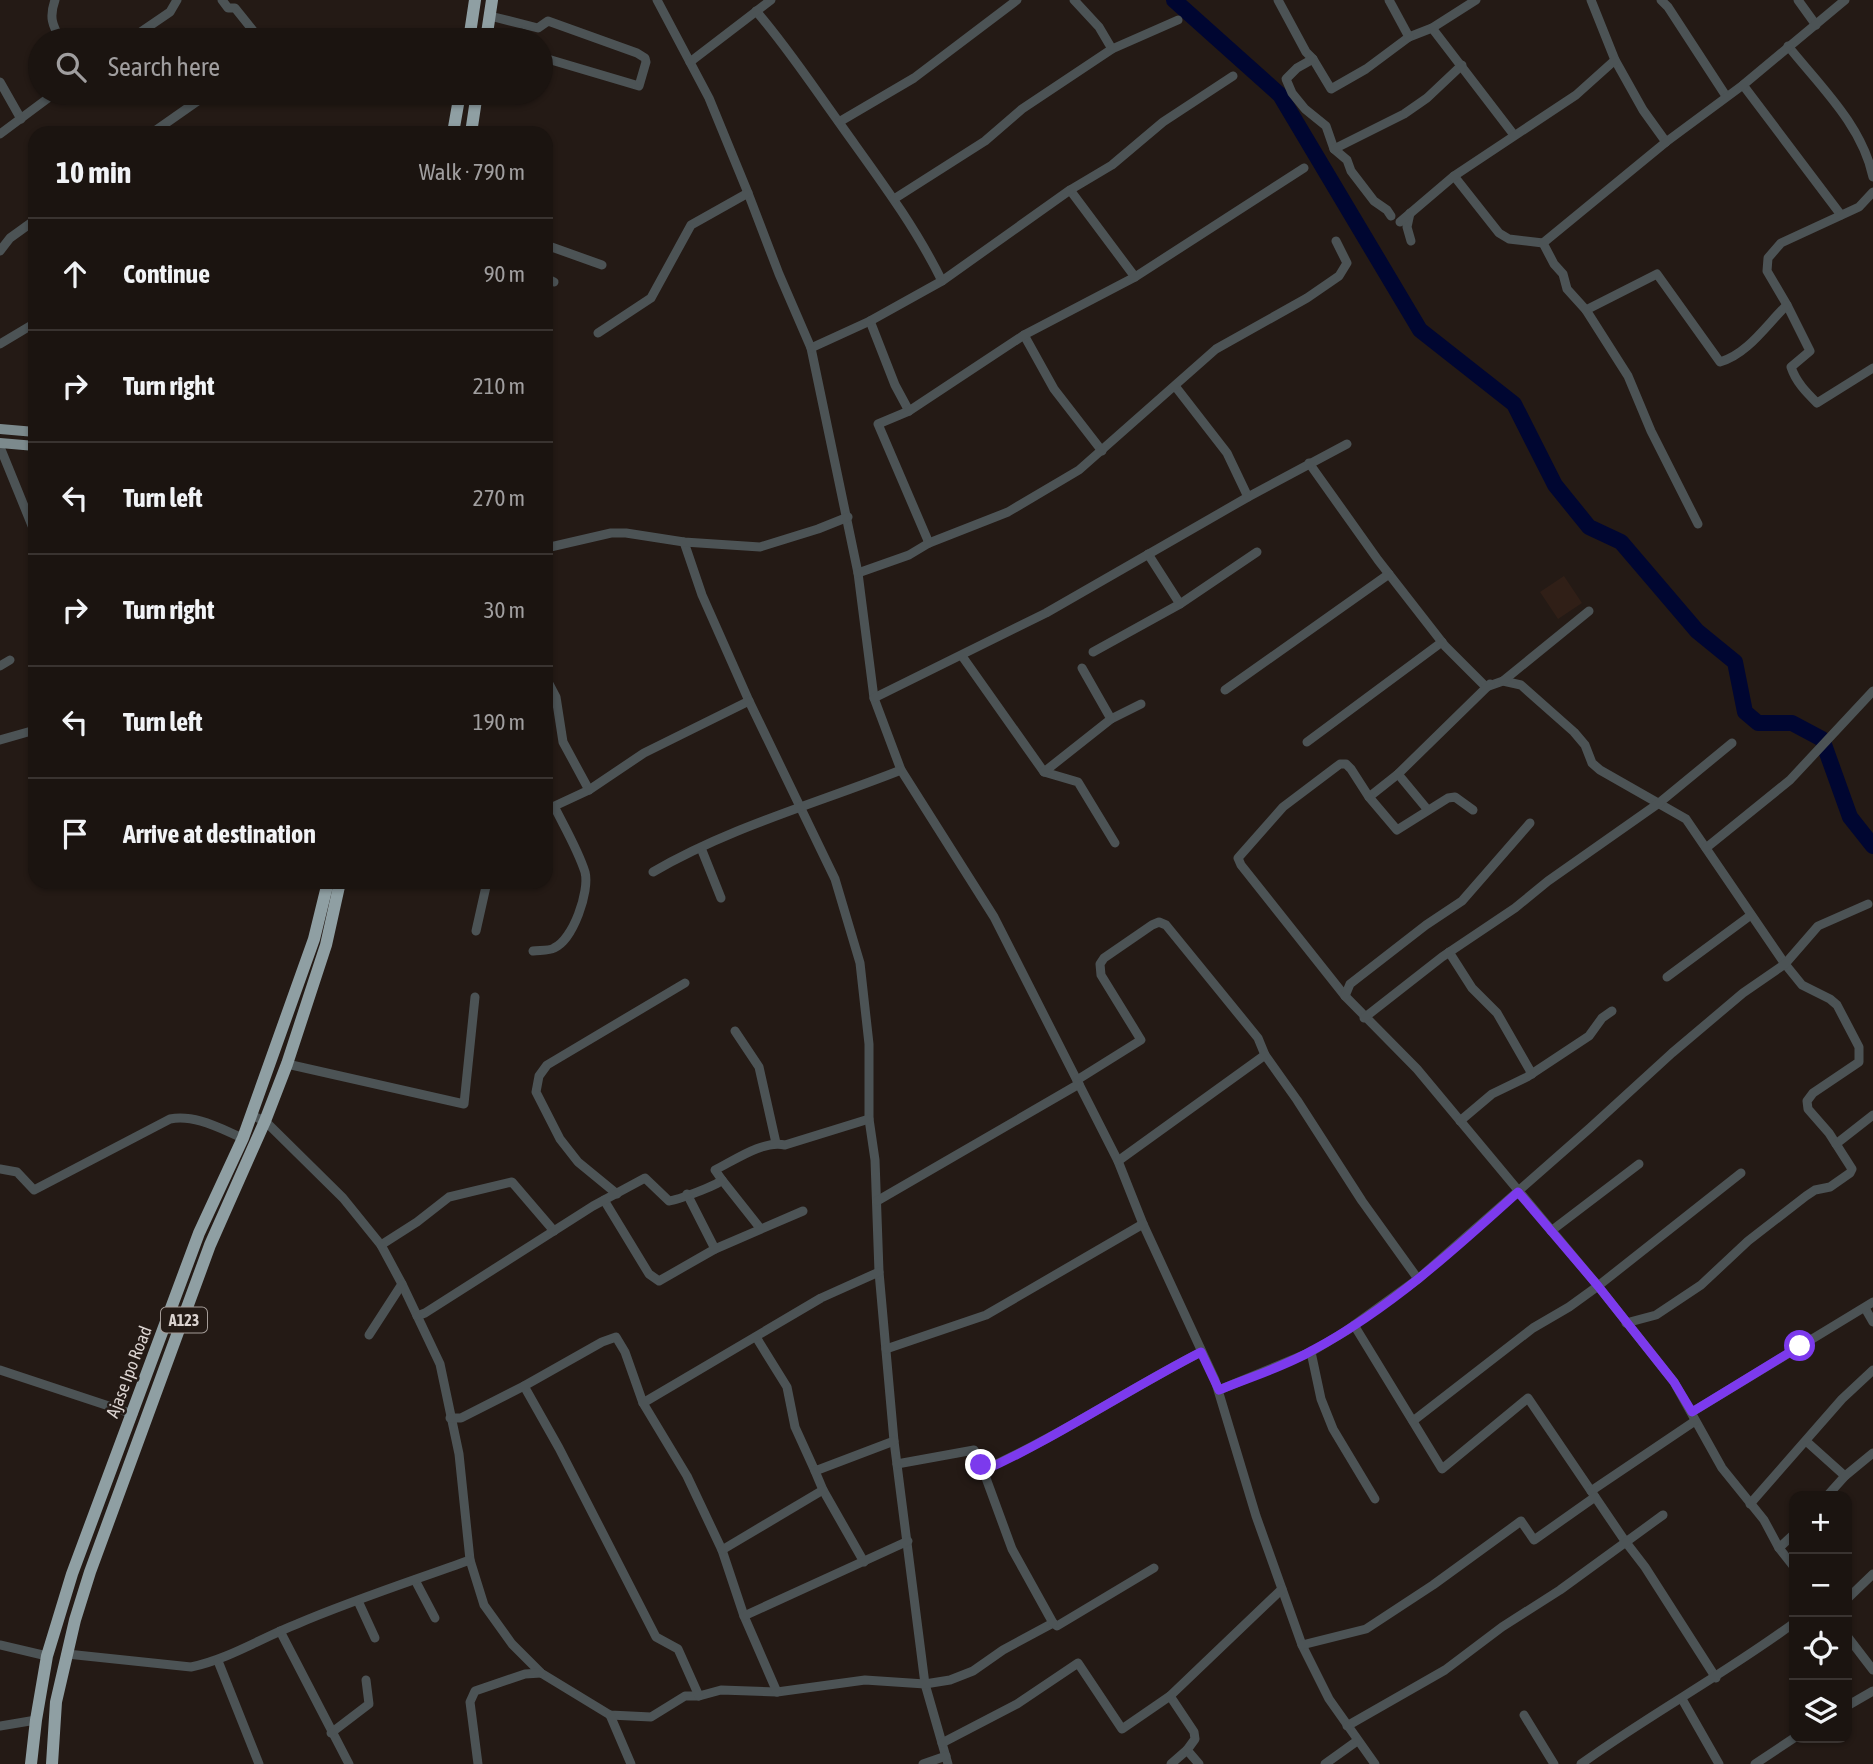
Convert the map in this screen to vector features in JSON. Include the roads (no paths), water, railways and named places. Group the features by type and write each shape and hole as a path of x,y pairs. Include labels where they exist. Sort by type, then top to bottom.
{"highway":[{"path":"471,28 475,0"},
{"path":"488,28 492,0"},
{"path":"454,126 458,105"},
{"path":"472,126 475,105"},
{"name":"Ajase Ipo Road","path":"31,1764 47,1656 72,1574 200,1233 243,1138 314,939 326,889"},
{"name":"Ajase Ipo Road","path":"52,1764 56,1702 66,1654 90,1572 211,1245 287,1064 326,945 339,889"}],"main road":[{"path":"0,429 28,431"},
{"path":"0,445 28,446"}],"street":[{"path":"54,28 50,13 55,0"},
{"path":"147,28 170,12 177,0"},
{"path":"222,0 229,8 235,8 246,18 253,28"},
{"path":"657,0 709,98 811,348 848,517 874,698 901,770 994,917 1118,1161 1143,1224 1219,1390 1256,1516 1302,1644 1329,1699 1375,1764"},
{"path":"690,62 771,0"},
{"path":"839,122 914,78 1017,0"},
{"path":"1074,0 1099,27 1112,49"},
{"path":"1278,0 1306,52 1331,89 1366,69 1409,37 1432,28 1476,0"},
{"path":"1388,0 1409,37"},
{"path":"1591,0 1615,60 1643,110 1666,142"},
{"path":"1661,0 1726,96"},
{"path":"1798,0 1816,25"},
{"path":"1454,176 1499,233 1509,239 1543,243 1666,142 1743,85 1845,0"},
{"path":"755,12 783,43 894,199 929,254 942,281"},
{"path":"490,16 538,27 548,21 637,54 645,58 646,62 639,86 553,61"},
{"path":"894,199 985,141 1021,109 1112,49 1178,20"},
{"path":"1432,28 1514,135"},
{"path":"1788,46 1848,120 1870,162 1873,177"},
{"path":"1313,59 1297,68 1286,79 1292,93 1305,109 1326,126 1334,149 1347,160 1351,171 1363,183 1374,201 1391,216"},
{"path":"1400,222 1454,176 1576,95 1615,60"},
{"path":"1334,149 1404,114 1427,98 1462,65"},
{"path":"811,348 870,321 942,281 1070,190 1112,165 1163,122 1233,76"},
{"path":"0,82 21,118"},
{"path":"1743,85 1841,215"},
{"path":"0,134 39,105"},
{"path":"162,126 192,105"},
{"path":"929,543 878,424 909,411 1024,335 1135,277 1304,168"},
{"path":"1070,190 1135,277"},
{"path":"1873,192 1859,207 1781,243 1768,257 1767,271 1810,351 1791,367 1802,389 1818,404 1873,369"},
{"path":"598,333 652,298 691,225 748,193"},
{"path":"1410,214 1408,226 1411,241"},
{"path":"0,251 10,238 28,225"},
{"path":"858,573 909,555 929,543 1008,512 1079,470 1216,349 1293,307 1339,276 1347,263 1336,241"},
{"path":"1543,243 1554,264 1563,274 1567,289 1586,310 1628,376 1650,431 1698,524"},
{"path":"553,248 602,265"},
{"path":"1586,310 1657,274 1720,362 1730,359 1752,342 1787,305"},
{"path":"870,321 895,385 909,411"},
{"path":"0,344 28,327"},
{"path":"1024,335 1054,389 1102,451"},
{"path":"1175,386 1227,453 1248,497"},
{"path":"874,698 1046,613 1347,443"},
{"path":"0,445 28,515"},
{"path":"1309,463 1442,642 1486,687 1503,681 1521,685 1574,732 1585,745 1592,763 1600,770 1686,819 1785,964 1802,985 1837,1005 1859,1046 1859,1062 1813,1093 1807,1101 1808,1109 1852,1169 1850,1173 1830,1187 1815,1190 1806,1196 1748,1241 1701,1285 1656,1315 1626,1323"},
{"path":"553,546 611,533 626,533 684,542 760,547 848,517"},
{"path":"684,542 702,596 749,701 835,879 860,963 869,1044 869,1119 894,1441 925,1684 947,1760 923,1764"},
{"path":"1093,652 1180,604 1257,552"},
{"path":"1149,554 1180,604"},
{"path":"1225,690 1389,574"},
{"path":"1503,681 1589,611"},
{"path":"1307,742 1442,642"},
{"path":"962,656 1044,772 1078,782 1115,844"},
{"path":"0,666 10,660"},
{"path":"1082,668 1111,719"},
{"path":"1369,797 1398,774 1490,684"},
{"path":"553,691 563,742 589,790"},
{"path":"1706,848 1790,780 1873,691"},
{"path":"553,808 589,790 644,754 749,701"},
{"path":"1044,772 1111,719 1141,704"},
{"path":"0,740 28,732"},
{"path":"1364,1018 1449,952 1516,908 1548,881 1659,803 1732,743"},
{"path":"1473,810 1455,797 1448,798 1397,830 1369,797 1351,769 1346,764 1340,764 1283,807 1238,858 1281,918 1345,996 1417,1069 1598,1286 1674,1382 1721,1468 1764,1520 1789,1561"},
{"path":"653,872 701,848 901,770"},
{"path":"1398,774 1427,809"},
{"path":"533,951 554,949 566,940 580,911 587,884 585,872 553,813"},
{"path":"1345,996 1350,984 1426,925 1462,901 1530,823"},
{"path":"701,848 721,898"},
{"path":"476,931 485,889"},
{"path":"1219,1390 1311,1352 1418,1279 1672,1053 1743,993 1785,964 1818,926 1868,904"},
{"path":"1667,977 1751,915"},
{"path":"877,1202 1078,1082 1141,1040 1101,975 1100,964 1104,958 1159,922 1166,925 1258,1038 1265,1055 1362,1201 1418,1279"},
{"path":"1449,952 1472,988 1497,1013 1532,1074"},
{"path":"617,1194 578,1162 560,1139 536,1091 539,1076 547,1065 685,983"},
{"path":"287,1064 464,1104 475,997"},
{"path":"1460,1121 1492,1094 1532,1074 1589,1036 1602,1018 1612,1012"},
{"path":"735,1031 759,1068 776,1143"},
{"path":"1118,1161 1265,1055"},
{"path":"251,1115 265,1121 343,1198 380,1245 402,1284 440,1364 459,1454 470,1560 484,1605 512,1644 541,1673 610,1715 651,1717 685,1696 699,1696 720,1690 777,1692 865,1680 925,1684 950,1681 973,1671 1003,1650 1053,1623"},
{"path":"1836,1144 1873,1115"},
{"path":"0,1169 16,1172 34,1190 108,1149 178,1117 200,1121 243,1138"},
{"path":"761,1228 715,1170 776,1143 785,1145 869,1119"},
{"path":"1550,1231 1639,1164"},
{"path":"1413,1422 1533,1328 1598,1286 1741,1173"},
{"path":"417,1316 604,1200 645,1178 668,1201 680,1200 687,1194 718,1184 722,1180"},
{"path":"380,1245 417,1222 449,1197 512,1182 554,1231"},
{"path":"687,1194 715,1249"},
{"path":"604,1200 649,1274 659,1281 715,1249 803,1211"},
{"path":"886,1349 986,1315 1143,1224"},
{"path":"643,1403 821,1298 879,1272"},
{"path":"369,1335 402,1284"},
{"path":"1302,1644 1366,1629 1433,1585 1521,1521 1534,1540 1693,1416 1869,1305 1873,1322"},
{"path":"1354,1325 1442,1469 1528,1398 1625,1541 1646,1567 1716,1678"},
{"path":"450,1418 461,1418 616,1337 625,1352 643,1403 687,1476 722,1550 744,1616 777,1692"},
{"path":"756,1337 787,1387 795,1427 823,1490 864,1562"},
{"path":"983,1471 1023,1452 1141,1383 1201,1352"},
{"path":"1311,1352 1321,1399 1333,1429 1375,1499"},
{"path":"0,1370 133,1414"},
{"path":"1750,1504 1842,1399 1873,1370"},
{"path":"524,1386 559,1448 656,1637 678,1649 699,1696"},
{"path":"815,1471 894,1441"},
{"path":"1807,1441 1845,1476"},
{"path":"897,1464 974,1450 1012,1549 1057,1626 1154,1569"},
{"path":"1832,1491 1873,1453"},
{"path":"722,1550 823,1490"},
{"path":"1347,1726 1445,1670 1663,1515"},
{"path":"1779,1548 1789,1539"},
{"path":"744,1616 908,1541"},
{"path":"66,1654 191,1667 218,1661 280,1630 470,1560"},
{"path":"1852,1594 1873,1574"},
{"path":"415,1580 435,1618"},
{"path":"942,1744 1017,1704 1078,1663 1122,1729 1170,1696 1282,1589"},
{"path":"358,1601 375,1638"},
{"path":"1581,1764 1716,1678 1789,1627"},
{"path":"280,1630 349,1764"},
{"path":"1852,1643 1873,1670"},
{"path":"0,1645 47,1656"},
{"path":"218,1661 259,1764"},
{"path":"478,1764 470,1702 475,1691 525,1674 541,1673"},
{"path":"331,1733 369,1704 366,1679"},
{"path":"1852,1703 1873,1691"},
{"path":"1170,1696 1194,1732 1195,1739 1187,1751 1171,1764"},
{"path":"1682,1699 1719,1764"},
{"path":"610,1715 631,1764"},
{"path":"1524,1715 1554,1764"},
{"path":"0,1726 36,1720"},
{"path":"1325,1764 1357,1741"},
{"path":"1755,1764 1789,1741"},
{"path":"1187,1751 1199,1764"}],"waterway":[{"path":"1174,0 1280,95 1420,330 1514,404 1555,485 1589,527 1621,542 1697,631 1735,662 1745,712 1758,723 1792,723 1822,739 1850,817 1873,846"}]}
